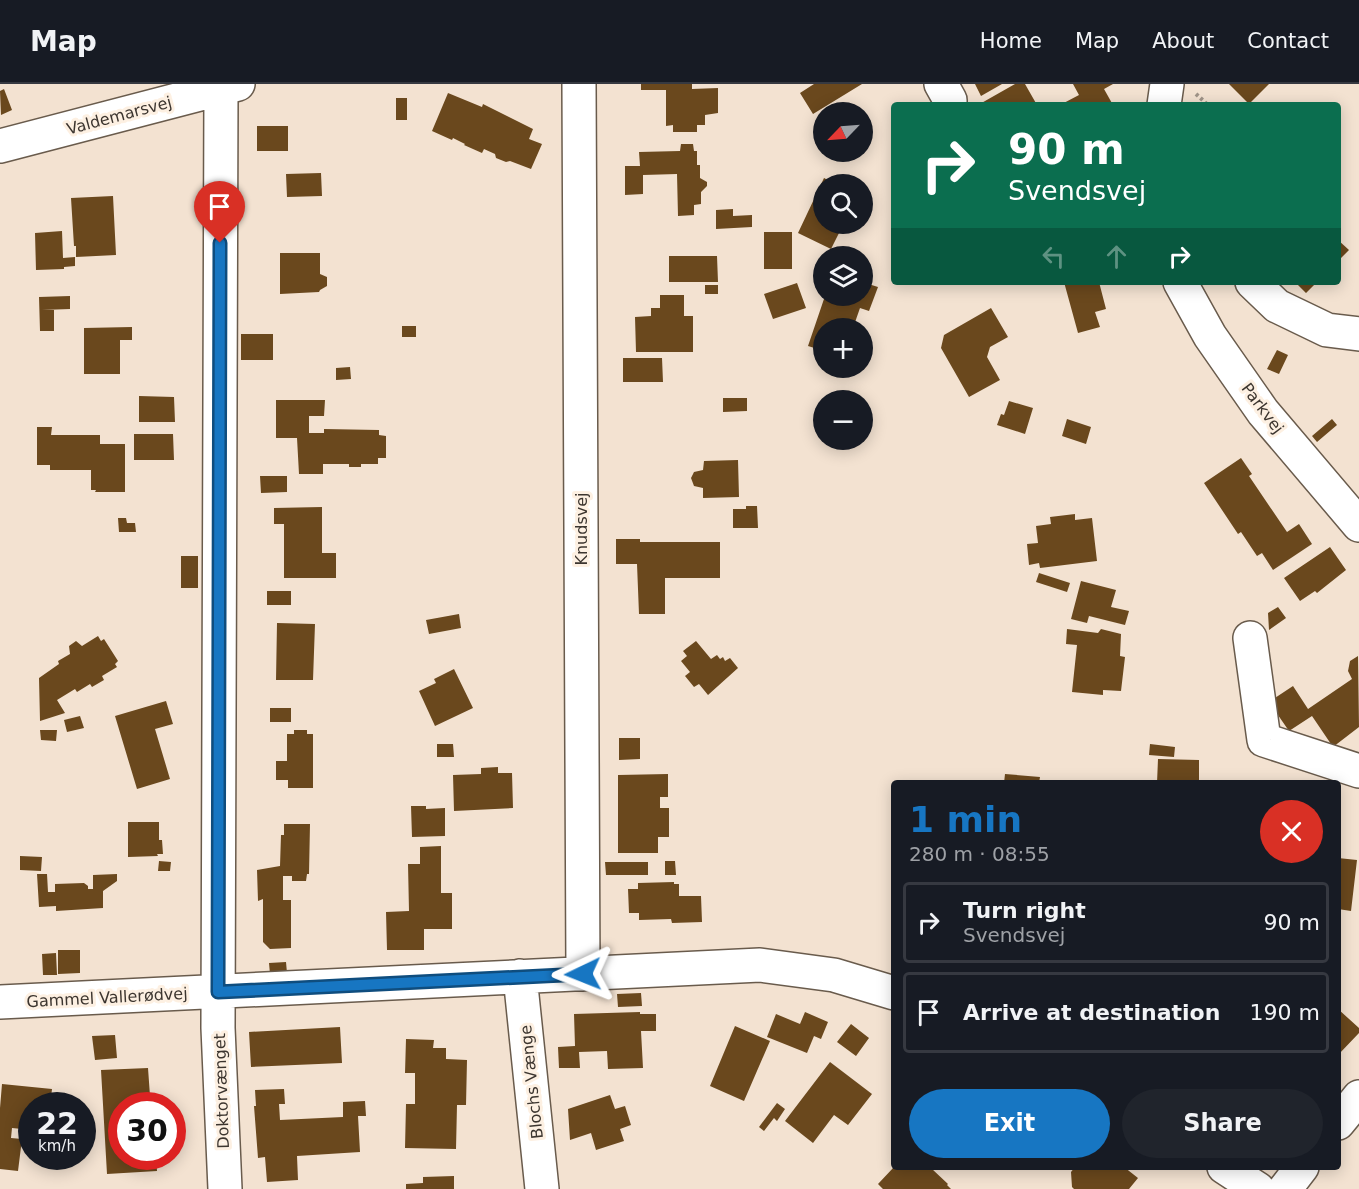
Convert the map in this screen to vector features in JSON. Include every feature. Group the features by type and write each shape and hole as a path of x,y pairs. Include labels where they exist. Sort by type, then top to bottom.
{"street":[{"name":"Knudsvej","path":"579,84 583,974"},
{"path":"941,84 950,102"},
{"path":"1164,102 1167,84"},
{"name":"Valdemarsvej","path":"0,146 229,86"},
{"name":"Doktorvænget","path":"225,1189 218,992 229,86"},
{"name":"Parkvej","path":"1182,285 1210,336 1263,412 1359,525"},
{"path":"1255,285 1277,306 1327,330 1359,334"},
{"path":"1250,638 1264,740 1359,771"},
{"name":"Gammel Vallerødvej","path":"0,1002 760,965 834,975 891,992"},
{"name":"Blochs Vænge","path":"520,976 542,1189"},
{"path":"1341,1119 1359,1097"},
{"path":"1229,1170 1258,1189"},
{"path":"1285,1189 1300,1170"}],"building":[{"path":"641,84 692,84 692,89 718,88 718,113 705,115 705,125 697,125 697,132 673,132 673,125 666,126 666,90 641,90"},
{"path":"814,84 862,84 833,102 813,102 813,114 800,93"},
{"path":"975,84 1002,84 981,96"},
{"path":"1015,84 1025,84 1035,102 983,102"},
{"path":"1073,84 1113,84 1104,89 1111,102 1066,102 1079,95"},
{"path":"1229,84 1269,84 1251,102 1247,102"},
{"path":"4,89 12,110 1,115 0,91"},
{"path":"448,93 482,107 483,104 533,129 529,139 542,144 531,169 496,158 495,154 484,149 482,153 453,138 452,140 432,131"},
{"path":"396,98 407,98 407,120 396,120"},
{"path":"257,126 288,126 288,151 257,151"},
{"path":"681,144 693,144 694,151 697,151 697,165 700,165 700,178 707,182 707,186 701,192 701,204 694,205 694,215 678,216 677,174 643,175 643,194 625,195 625,166 640,166 639,152 680,151"},
{"path":"321,173 322,196 287,197 286,174"},
{"path":"113,196 116,255 76,257 71,198"},
{"path":"813,201 813,234 838,234 832,246 825,246 798,233"},
{"path":"733,209 733,216 752,215 752,227 716,229 716,210"},
{"path":"62,231 63,258 75,257 75,266 64,267 64,269 36,270 35,233"},
{"path":"764,232 792,232 792,269 764,269"},
{"path":"1341,243 1349,250 1341,258"},
{"path":"280,253 320,253 320,274 327,277 327,286 319,292 280,294"},
{"path":"669,256 717,256 718,282 669,282"},
{"path":"797,283 806,308 773,319 764,294"},
{"path":"705,285 718,285 718,294 705,294"},
{"path":"873,285 878,287 873,300"},
{"path":"1065,285 1100,285 1106,309 1095,312 1100,327 1078,333"},
{"path":"1298,285 1314,285 1306,293"},
{"path":"660,295 684,295 684,316 693,316 693,352 636,352 635,317 651,316 651,308 660,308"},
{"path":"70,296 70,309 42,310 54,310 54,331 40,331 39,297"},
{"path":"822,306 871,306 869,311 860,308 856,318 818,318"},
{"path":"991,308 1008,337 990,347 987,357 1000,380 969,397 941,348 944,335"},
{"path":"402,326 416,326 416,337 402,337"},
{"path":"132,327 132,340 120,340 120,374 84,374 84,328"},
{"path":"813,331 813,348 808,346"},
{"path":"241,334 273,334 273,360 241,360"},
{"path":"1277,350 1288,355 1279,374 1267,369"},
{"path":"623,358 662,358 663,382 623,382"},
{"path":"350,367 351,379 336,380 336,368"},
{"path":"139,396 174,397 175,422 139,422"},
{"path":"723,398 747,398 747,411 723,412"},
{"path":"276,400 325,400 324,416 309,416 309,433 324,433 324,429 379,430 379,435 386,436 386,458 378,458 378,464 361,464 361,467 349,467 349,464 323,464 323,474 299,474 297,438 276,438"},
{"path":"1009,401 1033,408 1025,434 997,425"},
{"path":"1067,419 1091,427 1086,444 1062,436"},
{"path":"1332,419 1337,425 1317,442 1312,436"},
{"path":"37,427 52,427 51,435 100,435 100,444 125,444 125,492 91,490 91,470 50,470 50,465 37,465"},
{"path":"134,434 173,434 174,460 134,460"},
{"path":"1241,458 1252,474 1249,476 1287,532 1299,524 1312,544 1273,570 1262,553 1257,556 1241,532 1238,534 1204,483"},
{"path":"738,460 739,497 703,498 703,488 694,486 691,478 694,472 703,470 704,461"},
{"path":"260,476 287,476 287,492 261,493"},
{"path":"746,506 757,506 758,528 733,528 733,509 746,509"},
{"path":"322,507 322,553 336,553 336,578 284,578 284,524 274,524 274,508"},
{"path":"1075,514 1075,520 1092,518 1097,561 1040,568 1039,563 1029,565 1027,544 1038,543 1036,526 1051,524 1050,517"},
{"path":"118,518 126,518 127,523 135,523 136,532 119,532"},
{"path":"616,539 640,539 640,542 720,542 720,578 665,578 665,614 639,614 637,564 616,564"},
{"path":"1330,547 1346,570 1317,593 1315,591 1300,601 1284,578"},
{"path":"181,556 198,556 198,588 181,588"},
{"path":"1039,573 1070,583 1067,592 1036,582"},
{"path":"1081,581 1116,590 1111,607 1129,611 1125,625 1089,616 1087,623 1071,619"},
{"path":"267,591 291,591 291,605 267,605"},
{"path":"1278,607 1286,618 1269,630 1268,613"},
{"path":"459,614 461,628 429,634 426,620"},
{"path":"277,623 315,624 313,680 276,680"},
{"path":"1067,629 1098,633 1101,629 1121,634 1120,656 1125,657 1121,691 1103,690 1103,695 1072,692 1077,645 1066,644"},
{"path":"98,636 101,641 104,639 118,661 115,664 117,667 102,676 104,680 92,687 90,684 77,692 75,689 57,700 65,713 40,721 39,678 59,664 58,661 70,654 69,646 76,641 82,646"},
{"path":"696,641 711,659 717,655 720,659 723,657 725,661 730,658 738,668 708,695 699,684 694,687 685,676 690,672 681,661 687,656 683,651"},
{"path":"1358,656 1359,727 1333,747 1312,716 1289,731 1269,702 1293,686 1308,709 1352,679 1348,671 1350,661"},
{"path":"454,669 473,708 435,726 419,691 436,683 434,679"},
{"path":"166,701 173,724 155,729 170,779 137,789 115,716"},
{"path":"270,708 291,708 291,722 270,722"},
{"path":"80,716 84,728 67,732 64,720"},
{"path":"40,730 57,730 56,741 41,740"},
{"path":"294,730 307,730 307,734 313,734 313,788 288,788 288,780 276,780 276,761 287,761 287,734 294,734"},
{"path":"619,738 640,738 640,759 619,760"},
{"path":"437,744 453,744 454,757 437,757"},
{"path":"1150,744 1175,747 1174,757 1149,755"},
{"path":"1158,759 1199,760 1199,780 1157,780"},
{"path":"498,767 498,773 512,773 513,808 454,811 453,775 481,774 481,768"},
{"path":"668,774 668,797 660,797 660,808 669,808 669,837 658,837 658,853 618,853 618,775"},
{"path":"1005,774 1040,777 1040,780 1004,780"},
{"path":"411,806 426,806 426,809 445,808 445,836 412,837"},
{"path":"128,822 159,822 159,840 162,840 163,854 128,857"},
{"path":"284,824 310,824 309,874 307,874 306,881 292,881 292,876 283,876 283,900 291,900 291,948 270,949 263,942 263,899 258,901 257,870 280,866 281,835 284,835"},
{"path":"441,846 441,893 452,893 452,929 424,929 424,950 387,950 386,912 409,911 408,864 420,864 420,847"},
{"path":"20,856 42,857 41,871 20,870"},
{"path":"1341,858 1357,860 1351,911 1341,909"},
{"path":"159,861 171,862 170,871 158,871"},
{"path":"665,861 675,861 676,875 665,875"},
{"path":"605,862 648,862 648,875 606,875"},
{"path":"37,874 47,874 48,892 55,892 55,884 84,883 88,889 93,889 93,875 117,874 117,881 103,891 103,908 56,911 56,906 39,907"},
{"path":"674,882 674,884 679,884 679,896 701,896 702,922 672,923 671,919 639,920 639,913 629,913 628,889 638,889 638,883"},
{"path":"58,950 80,950 80,973 58,974"},
{"path":"56,953 57,975 43,975 42,954"},
{"path":"286,962 287,973 270,974 269,963"},
{"path":"641,993 642,1006 618,1007 617,994"},
{"path":"640,1012 640,1014 656,1014 656,1031 641,1031 643,1068 608,1069 607,1051 579,1052 580,1068 559,1068 558,1047 575,1046 574,1014"},
{"path":"805,1012 828,1022 821,1039 814,1036 807,1053 767,1037 776,1014 800,1024"},
{"path":"1341,1012 1359,1028 1359,1033 1341,1052"},
{"path":"851,1024 869,1038 856,1056 837,1042"},
{"path":"735,1026 770,1041 744,1101 710,1086"},
{"path":"340,1027 342,1063 251,1067 249,1032"},
{"path":"115,1035 117,1058 95,1060 92,1036"},
{"path":"406,1039 434,1040 433,1048 446,1048 446,1059 467,1060 466,1105 457,1105 456,1149 405,1148 406,1104 415,1104 415,1073 405,1073"},
{"path":"830,1062 872,1094 848,1125 834,1115 813,1143 785,1121"},
{"path":"148,1068 150,1092 108,1092 108,1170 157,1171 107,1174 101,1070"},
{"path":"2,1084 52,1089 52,1092 18,1092 18,1129 12,1128 11,1138 18,1139 18,1171 0,1169"},
{"path":"284,1089 285,1104 279,1104 280,1120 343,1117 343,1102 365,1101 366,1116 358,1116 360,1152 297,1156 298,1180 267,1182 265,1157 258,1158 255,1090"},
{"path":"610,1095 615,1109 625,1106 631,1125 620,1129 624,1141 596,1150 591,1133 570,1140 568,1109"},
{"path":"777,1103 785,1109 777,1121 774,1118 764,1131 759,1127"},
{"path":"891,1170 933,1170 951,1189 883,1189 878,1184"},
{"path":"1073,1170 1128,1170 1138,1178 1129,1189 1074,1189"},
{"path":"454,1176 454,1189 406,1189 406,1184 423,1183 423,1177"}],"route":[{"path":"220,243 218,992 583,974"}]}
